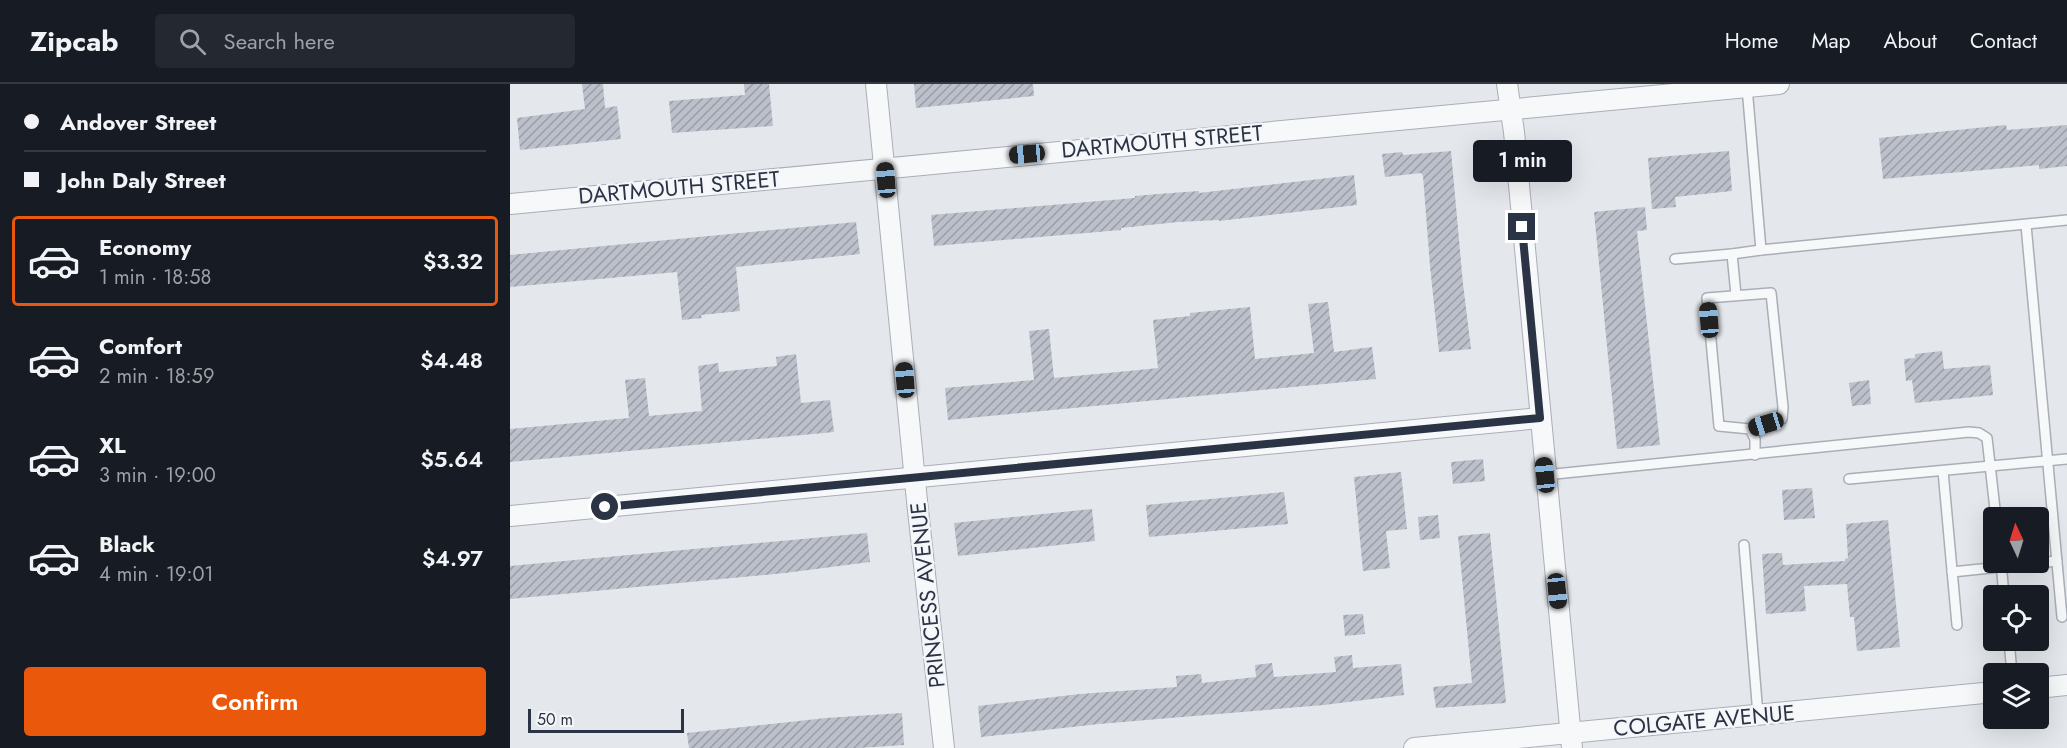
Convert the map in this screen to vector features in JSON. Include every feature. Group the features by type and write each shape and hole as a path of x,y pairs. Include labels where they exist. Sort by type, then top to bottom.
{"street":[{"name":"PRINCESS AVENUE","path":"876,84 944,748"},
{"path":"1507,84 1514,132 1571,740"},
{"name":"DARTMOUTH STREET","path":"510,204 1779,84"},
{"path":"510,516 1540,418"},
{"path":"2049,687 2067,685"},
{"name":"COLGATE AVENUE","path":"1414,748 1571,740 1758,715 1983,693"}],"lane":[{"path":"1747,87 1761,250"},
{"path":"1675,259 2067,220"},
{"path":"2026,225 2062,617"},
{"path":"1732,254 1736,295"},
{"path":"1771,293 1783,407 1782,419 1750,429 1719,426 1707,298 1771,293"},
{"path":"1750,429 1755,439 1755,454"},
{"path":"1545,475 1969,432 1979,433 1987,438 1995,507"},
{"path":"1849,479 2067,459"},
{"path":"1943,471 1957,625"},
{"path":"1744,545 1758,715"},
{"path":"2049,562 2057,561"},
{"path":"1952,572 1983,568"}],"building":[{"path":"582,84 603,84 605,108 617,106 621,139 520,150 517,118 585,109"},
{"path":"744,84 769,84 773,126 672,133 669,101 745,95"},
{"path":"914,84 1033,84 1034,96 916,108"},
{"path":"2006,125 2007,130 2067,125 2067,166 2039,169 2039,165 1883,179 1879,138"},
{"path":"1451,151 1471,349 1439,352 1423,176 1421,173 1385,177 1382,154 1402,152 1403,155"},
{"path":"1729,151 1732,191 1675,197 1676,207 1652,209 1648,158"},
{"path":"1354,175 1357,205 1219,221 1178,222 1121,228 1121,230 934,246 931,215 1135,198 1135,196 1158,194 1199,191 1199,193"},
{"path":"1645,207 1647,230 1637,231 1660,445 1617,449 1594,212"},
{"path":"856,222 860,254 736,267 740,311 701,315 702,318 682,320 677,272 510,287 510,255"},
{"path":"1328,302 1334,352 1372,347 1376,379 948,420 945,388 1034,380 1029,331 1049,329 1054,378 1158,368 1153,320 1190,316 1190,313 1250,307 1255,359 1314,353 1308,304"},
{"path":"1942,351 1944,369 1990,365 1993,395 1915,403 1912,380 1906,381 1904,359 1915,358 1915,354"},
{"path":"796,354 801,403 830,400 834,432 510,462 510,429 629,418 625,380 645,378 649,416 702,411 698,366 718,363 719,372 777,366 776,357"},
{"path":"1869,380 1871,404 1852,406 1849,383"},
{"path":"1483,459 1485,481 1453,484 1451,462"},
{"path":"1401,472 1407,529 1386,531 1390,568 1363,571 1354,477"},
{"path":"1812,488 1815,518 1784,520 1782,490"},
{"path":"1284,492 1288,524 1149,537 1146,505"},
{"path":"1092,509 1095,541 958,556 954,523"},
{"path":"1438,515 1440,538 1420,540 1418,517"},
{"path":"1888,520 1900,647 1857,651 1854,617 1850,617 1847,584 1804,586 1806,611 1766,614 1762,554 1782,553 1783,565 1845,561 1848,558 1846,524"},
{"path":"867,533 870,562 785,573 510,599 510,566"},
{"path":"1490,533 1506,703 1436,708 1433,687 1472,683 1458,536"},
{"path":"1363,614 1365,634 1345,636 1343,615"},
{"path":"1352,655 1353,668 1401,664 1404,695 1324,705 1099,724 981,737 978,706 1080,694 1177,687 1176,676 1201,674 1202,683 1256,677 1255,665 1272,663 1274,677 1336,672 1334,657"},
{"path":"902,713 904,745 859,748 689,748 687,733 826,718"}],"route":[{"path":"605,507 1540,418 1522,227"}]}
